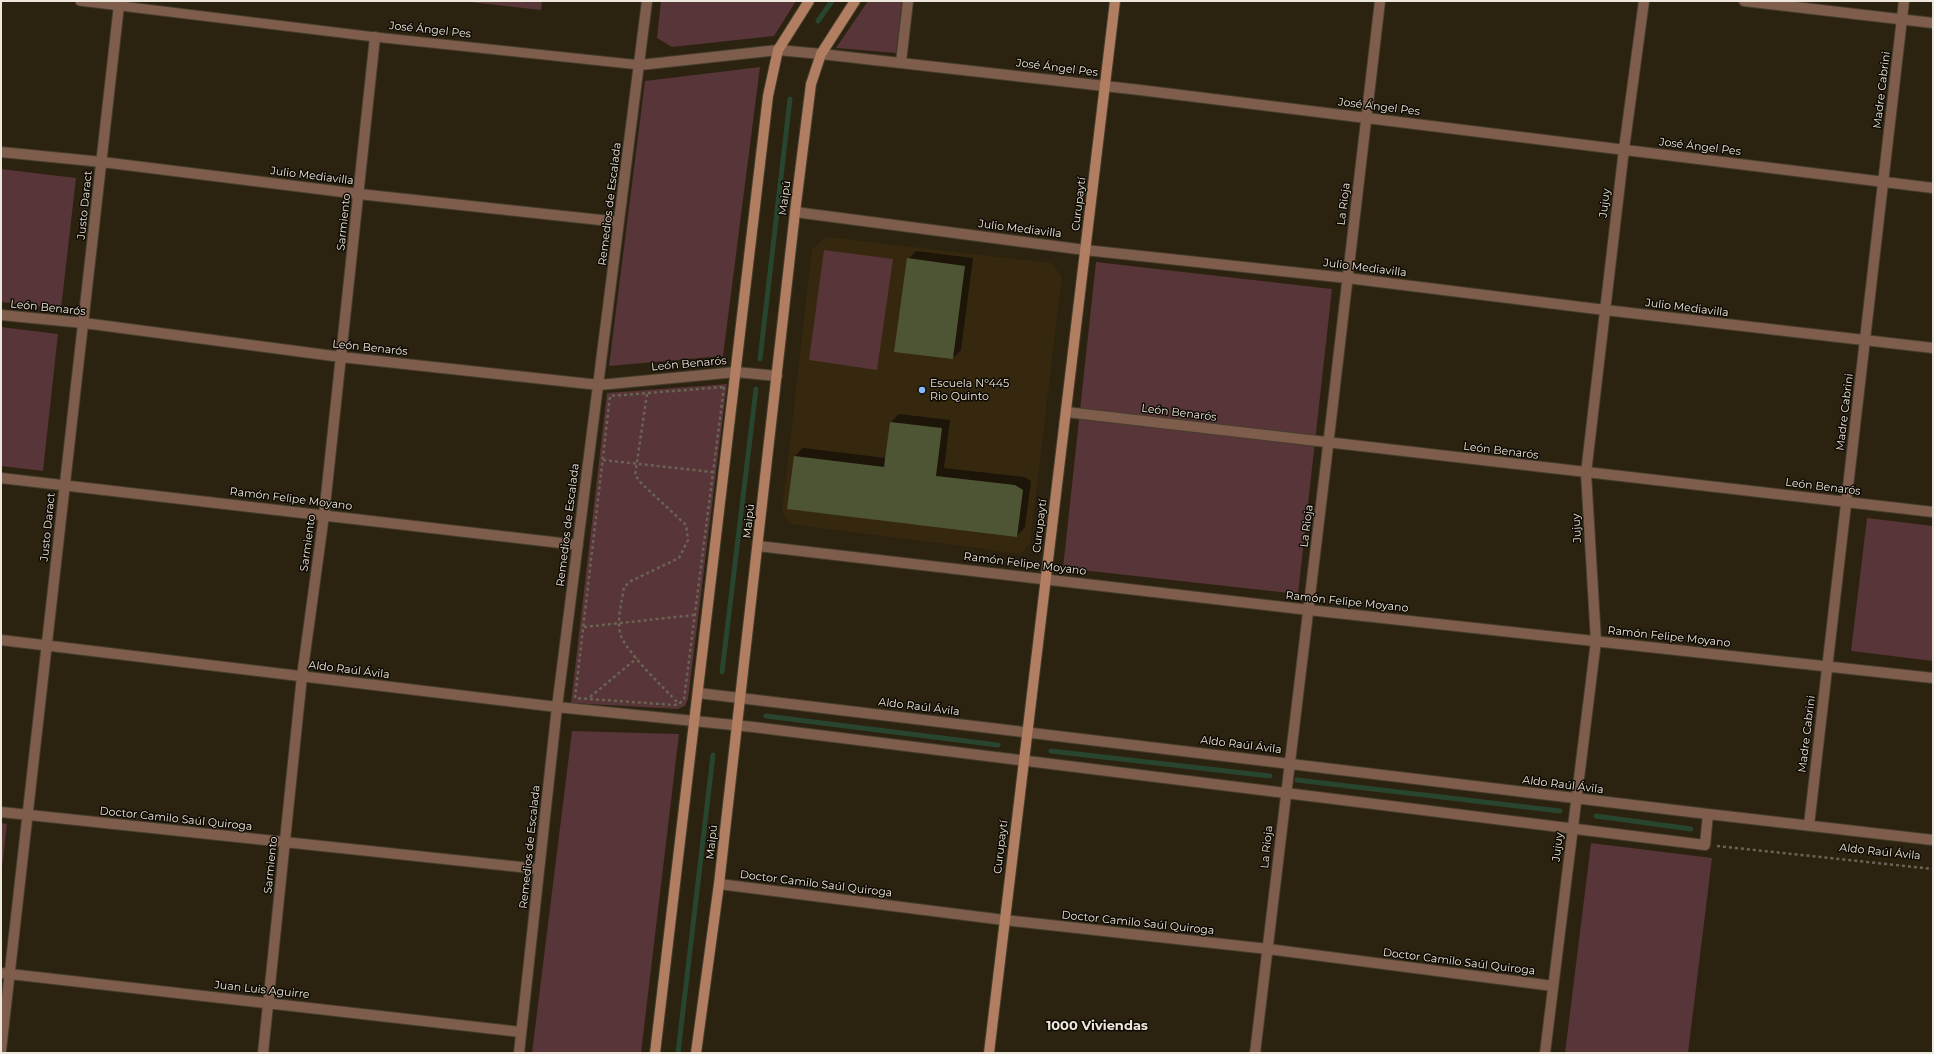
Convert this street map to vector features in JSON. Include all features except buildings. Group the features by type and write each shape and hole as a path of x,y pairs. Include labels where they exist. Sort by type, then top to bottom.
{"street":[{"name":"Remedios de Escalada","path":"519,1053 557,707 647,1"},
{"path":"655,1053 768,96 778,50 809,1"},
{"name":"Maipú","path":"696,1053 719,884 738,726 740,697 795,212 811,84 821,54 855,1"},
{"path":"901,62 908,1"},
{"name":"Curupaytí","path":"989,1053 1026,733 1115,1"},
{"name":"La Rioja","path":"1255,1053 1285,792 1290,763 1329,442 1380,1"},
{"name":"Jujuy","path":"1545,1053 1596,641 1586,473 1624,149 1644,1"},
{"path":"1744,1 1933,23"},
{"name":"Madre Cabrini","path":"1809,825 1904,1"},
{"name":"Justo Daract","path":"1,1050 6,973 48,645 119,5"},
{"name":"Sarmiento","path":"263,1053 302,676 324,515 375,37"},
{"name":"José Ángel Pes","path":"640,65 778,50 821,54 1105,86 1933,188"},
{"name":"Julio Mediavilla","path":"1,152 102,162 359,194 619,222"},
{"name":"Julio Mediavilla","path":"795,212 1085,250 1347,278 1933,348"},
{"name":"León Benarós","path":"1,315 84,323 341,358 598,385 736,372 777,376"},
{"name":"León Benarós","path":"1066,412 1933,512"},
{"name":"Ramón Felipe Moyano","path":"1,478 578,545"},
{"name":"Ramón Felipe Moyano","path":"758,546 1046,578 1309,610 1933,678"},
{"name":"Aldo Raúl Ávila","path":"1,640 557,707 738,726"},
{"name":"Aldo Raúl Ávila","path":"698,692 1576,799 1933,840"},
{"path":"738,726 1023,762 1285,792 1705,844 1708,814"},
{"name":"Doctor Camilo Saúl Quiroga","path":"1,812 27,816 539,869"},
{"name":"Doctor Camilo Saúl Quiroga","path":"719,884 1004,920 1268,949 1553,986"},
{"name":"Juan Luis Aguirre","path":"6,973 521,1032"}],"lane":[{"name":"José Ángel Pes","path":"80,1 375,37 640,65"}],"path":[{"path":"724,387 684,699 679,704 576,698 610,396 647,394 724,387"},
{"path":"647,394 635,476 640,483 686,525 688,540 679,558 631,581 624,587 619,623 621,636 637,658 679,704"},
{"path":"603,460 713,473"},
{"path":"584,627 695,615"},
{"path":"588,699 637,658"},
{"name":"Aldo Raúl Ávila","path":"1705,844 1933,869"}],"shaded area":[{"path":"461,1 542,1 541,10"},
{"path":"661,1 796,1 774,36 672,47 657,38"},
{"path":"868,1 902,1 896,53 836,48"},
{"path":"760,67 723,356 609,366 645,81"},
{"path":"1,169 76,178 61,309 1,302"},
{"name":"Escuela Nº445 Rio Quinto","path":"826,237 1052,263 1062,277 1030,543 1021,554 790,524 782,512 812,249"},
{"path":"824,250 893,259 877,370 809,360"},
{"path":"1096,262 1332,289 1298,594 1063,568"},
{"path":"1,327 58,334 43,471 1,466"},
{"path":"727,384 688,699 685,706 678,709 571,703 607,393"},
{"path":"1867,518 1933,526 1933,661 1851,651"},
{"path":"572,731 679,734 641,1053 532,1053"},
{"path":"1,823 7,824 1,876"},
{"path":"1591,843 1712,858 1688,1053 1565,1053"}],"waterway":[{"path":"818,21 832,1"},
{"path":"760,359 790,99"},
{"path":"722,672 756,389"},
{"path":"766,716 998,745"},
{"path":"1051,751 1270,776"},
{"path":"678,1053 713,755"},
{"path":"1297,780 1560,811"},
{"path":"1596,816 1691,829"}],"place":[{"name":"Escuela Nº445 Rio Quinto","path":"922,390"}],"district":[{"name":"1000 Viviendas","path":"1097,1026"}]}
